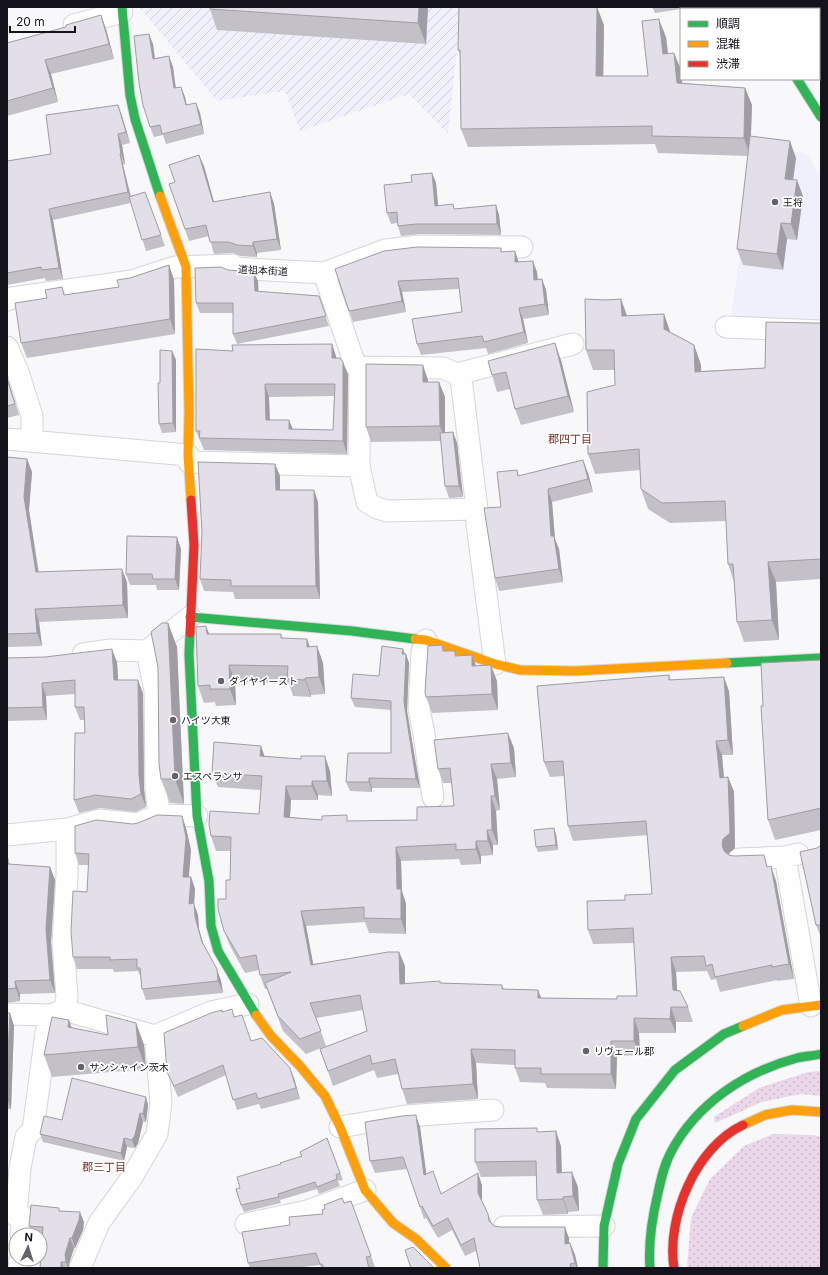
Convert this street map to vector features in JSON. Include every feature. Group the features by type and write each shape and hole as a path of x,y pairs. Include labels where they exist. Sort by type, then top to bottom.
{"main road":[{"path":"122,9 130,95 135,119 161,200 186,267 188,299 188,458 194,545 189,654 197,816 209,881 211,926 218,951 248,1004 271,1036 299,1065 325,1096 340,1127 365,1190 393,1223 416,1239 446,1268"},
{"path":"797,80 821,117"},
{"path":"190,617 352,631 426,640 495,664 520,670 575,671 821,658"},
{"path":"603,1268 604,1226 618,1164 636,1119 675,1070 724,1034 782,1010 816,1005"},
{"path":"650,1268 648,1256 651,1217 670,1153 686,1127 706,1105 725,1091 760,1070 795,1058 821,1054"},
{"path":"674,1268 672,1261 675,1223 684,1191 701,1160 722,1137 747,1121 777,1112 809,1110 821,1112"}],"street":[{"path":"57,30 122,9"},
{"name":"道祖本街道","path":"7,300 12,298 132,281 175,267 233,265 232,268 324,273 385,250 420,246 522,247"},
{"path":"324,273 355,365 360,367 443,368 457,374 461,378 477,510 477,524 495,664"},
{"path":"726,327 821,331"},
{"path":"457,374 573,344"},
{"path":"7,347 18,372 32,416 32,441"},
{"path":"360,367 359,466 367,502 377,508 387,511 477,510"},
{"path":"7,438 188,458 359,466"},
{"path":"64,656 111,650 148,651 190,617"},
{"path":"426,640 422,652 419,709 433,797"},
{"path":"148,651 155,691 156,790 159,815"},
{"path":"7,835 67,829 99,820 138,824 159,815 197,816"},
{"path":"22,1227 23,1217 16,1216 13,1168 26,1137 33,1130 46,1033 67,997 63,943 67,874 67,829"},
{"path":"739,859 785,857 819,849"},
{"path":"785,857 816,1005"},
{"path":"7,1014 57,1013 155,1036 211,1012 248,1004"},
{"path":"80,1268 99,1223 132,1177 157,1134 161,1102 155,1036"},
{"path":"340,1127 405,1116 493,1110"},
{"path":"246,1224 307,1211 365,1190"},
{"path":"504,1227 604,1226"}],"shaded area":[{"path":"139,7 470,7 461,12 448,134 409,94 300,131 285,91 217,101"},
{"path":"755,148 806,153 821,177 821,322 731,317"},
{"path":"821,1071 821,1096 800,1094 762,1102 715,1123 714,1117 759,1088 808,1072"},
{"path":"773,1134 814,1135 821,1137 821,1268 687,1268 691,1218 710,1179 744,1146"}],"building":[{"path":"210,7 419,7 418,23 210,9"},
{"path":"459,7 597,7 596,76 648,76 642,21 659,19 663,54 674,53 677,83 745,88 744,138 652,136 652,126 461,129 460,50 458,50"},
{"path":"821,7 821,31 820,8 809,8"},
{"path":"101,15 109,44 45,60 53,88 7,101 7,43 66,27 66,25"},
{"path":"149,34 153,59 169,56 174,88 181,87 186,105 196,103 201,124 162,134 160,125 150,127 143,105 139,83 134,36"},
{"path":"118,105 126,132 118,134 120,154 128,192 49,209 59,268 42,270 41,267 7,273 7,161 51,154 46,115"},
{"path":"750,136 790,141 785,179 797,180 791,224 781,223 777,254 737,249"},
{"path":"199,155 213,202 270,192 277,239 253,242 253,246 237,245 229,242 210,242 206,225 185,229 169,184 175,182 169,165"},
{"path":"432,173 435,206 453,204 454,209 496,205 497,224 416,224 398,226 397,212 387,213 384,185 412,182 411,175"},
{"path":"145,192 161,235 142,240 129,197"},
{"path":"417,247 501,248 501,252 515,251 515,262 533,261 534,280 542,279 545,304 519,308 524,332 484,342 482,336 417,344 412,319 462,312 458,278 398,281 402,301 349,311 335,269 384,251"},
{"path":"169,265 170,319 21,343 15,303 47,298 45,290 62,287 64,295 119,287 117,280 130,278"},
{"path":"221,267 228,270 254,272 255,291 319,296 326,316 233,334 233,303 196,303 195,268"},
{"path":"585,299 621,299 622,316 664,314 664,329 694,345 695,372 765,368 766,322 821,323 821,559 768,562 772,620 737,622 733,564 728,564 725,501 662,503 641,489 639,449 588,454 587,392 615,385 614,350 586,350"},
{"path":"555,343 568,396 515,409 506,372 492,375 488,361"},
{"path":"332,344 332,358 340,358 343,362 343,441 199,438 200,431 196,431 196,349 233,351 232,345","holes":["265,384 335,384 333,430 289,429 289,420 266,420"]},
{"path":"160,350 172,351 173,423 159,424 158,383 160,383"},
{"path":"366,364 423,365 423,382 439,382 440,426 366,427"},
{"path":"7,379 15,404 7,406"},
{"path":"453,432 459,486 445,486 440,433"},
{"path":"7,457 27,459 24,497 36,572 122,569 123,605 35,609 37,633 7,634"},
{"path":"583,460 588,479 548,489 551,536 554,536 559,569 495,578 484,508 501,507 497,472 517,470 518,476"},
{"path":"198,462 275,464 276,490 314,490 316,586 231,586 231,580 200,579 202,532"},
{"path":"127,536 177,537 175,579 153,579 152,574 126,574"},
{"path":"162,623 168,623 175,779 161,779 159,764 158,667 151,632"},
{"path":"206,626 207,634 281,634 281,638 307,639 307,647 317,646 319,677 305,678 305,680 287,679 288,666 229,665 230,689 210,689 210,685 198,686 196,627"},
{"path":"442,645 443,651 455,651 455,656 472,655 472,666 491,665 492,694 426,697 428,646"},
{"path":"382,646 403,649 402,654 406,654 404,702 416,779 369,778 369,782 346,782 348,753 391,753 391,701 351,698 353,674 379,676"},
{"path":"112,649 114,680 138,680 139,776 141,794 131,799 95,795 74,800 75,733 85,733 84,707 75,707 75,680 42,683 43,707 7,708 7,658 45,657"},
{"path":"821,660 821,808 768,820 761,706 763,706 761,663"},
{"path":"669,675 669,680 724,677 728,740 716,741 720,778 728,777 730,833 723,839 722,845 724,851 729,855 764,855 767,867 771,866 789,964 772,967 772,965 715,977 712,964 706,966 704,956 671,957 673,990 680,991 688,1007 671,1007 670,1019 634,1018 634,1041 611,1041 611,1074 541,1074 541,1068 515,1068 515,1050 471,1049 473,1084 402,1089 395,1059 372,1064 370,1055 328,1071 320,1049 367,1031 360,995 310,1003 321,1031 300,1039 278,1016 265,983 291,972 260,975 256,955 240,958 224,931 218,909 218,899 226,899 226,880 230,880 231,837 211,836 209,824 210,811 259,814 262,776 212,773 214,742 261,746 260,756 301,759 301,756 325,756 327,781 312,781 312,786 286,786 284,817 322,820 322,816 347,815 347,821 417,820 417,807 454,806 450,768 438,769 434,740 508,733 511,763 491,764 495,796 491,796 492,830 487,830 488,841 476,841 476,849 456,850 456,844 396,847 397,889 401,889 401,919 364,918 364,907 301,911 311,965 388,952 399,952 400,984 440,981 440,983 502,985 502,989 538,990 538,998 617,999 617,996 637,996 633,928 588,930 587,901 625,900 625,895 652,894 646,821 568,826 563,761 544,762 537,686"},
{"path":"157,815 182,816 186,838 183,877 191,877 189,904 194,903 195,917 202,942 217,969 218,981 142,989 140,968 137,968 137,959 110,960 110,957 73,957 71,931 73,891 87,892 89,854 75,853 75,826 96,820 133,824"},
{"path":"554,828 556,845 536,847 534,830"},
{"path":"821,845 821,925 816,925 800,852 817,848"},
{"path":"7,858 8,864 50,867 46,929 50,980 15,981 16,988 7,989"},
{"path":"232,1009 234,1017 242,1015 251,1041 262,1038 290,1068 296,1088 258,1099 256,1093 233,1100 223,1065 174,1086 167,1072 164,1033 211,1013"},
{"path":"7,1013 10,1013 7,1074"},
{"path":"106,1015 136,1023 138,1047 44,1055 52,1017 69,1020 68,1027 108,1035"},
{"path":"72,1078 146,1097 143,1114 140,1113 135,1135 132,1140 124,1138 121,1153 40,1134 44,1116 62,1120"},
{"path":"416,1115 424,1175 433,1171 441,1194 478,1173 478,1193 488,1214 489,1221 494,1226 500,1227 565,1227 565,1244 570,1243 575,1263 570,1264 571,1268 480,1268 474,1238 461,1245 448,1218 433,1226 422,1206 420,1207 403,1157 370,1161 365,1122"},
{"path":"537,1128 537,1132 556,1131 557,1173 572,1172 573,1196 563,1197 563,1199 537,1200 536,1161 475,1162 475,1129"},
{"path":"327,1138 340,1173 336,1175 337,1179 317,1187 315,1182 278,1194 279,1197 241,1205 236,1189 240,1188 237,1177 302,1156 300,1152"},
{"path":"342,1198 344,1203 351,1201 371,1256 366,1257 369,1268 324,1268 322,1264 320,1264 316,1253 248,1263 242,1232 290,1225 289,1217 323,1214 322,1210 325,1209 324,1205"},
{"path":"31,1205 59,1208 59,1211 80,1212 79,1220 72,1238 70,1238 65,1254 66,1262 61,1262 61,1268 40,1268 48,1267 48,1227 29,1226"},
{"path":"413,1247 434,1268 411,1268 405,1250"}],"traffic: fast":[{"path":"122,7 130,95 135,119 160,196"},
{"path":"798,80 821,117"},
{"path":"190,617 352,631 415,639"},
{"path":"190,633 189,654 197,816 209,881 211,926 218,951 256,1015"},
{"path":"727,663 821,658"},
{"path":"603,1268 604,1226 618,1164 636,1119 675,1070 724,1034 743,1026"},
{"path":"650,1268 652,1221 663,1172 666,1162 682,1134 709,1104 741,1081 778,1064 797,1058 821,1054"}],"traffic: slow":[{"path":"160,196 186,267 189,412 188,455 191,500"},
{"path":"415,639 426,640 495,664 520,670 575,671 727,663"},
{"path":"743,1026 782,1010 821,1005"},
{"path":"256,1015 271,1036 299,1065 325,1096 340,1127 365,1190 393,1223 416,1239 446,1268"},
{"path":"743,1125 765,1115 792,1110 821,1112"}],"traffic: jam":[{"path":"190,633 194,545 191,500"},
{"path":"674,1268 673,1248 675,1228 680,1207 688,1186 698,1167 711,1150 726,1135 743,1125"}],"place":[{"name":"王将","path":"775,202"},
{"name":"ダイヤイースト","path":"221,681"},
{"name":"ハイツ大東","path":"173,720"},
{"name":"エスペランサ","path":"175,776"},
{"name":"リヴェール郡","path":"586,1051"},
{"name":"サンシャイン茨木","path":"81,1067"}],"district":[{"name":"郡四丁目","path":"570,439"},
{"name":"郡三丁目","path":"104,1167"}]}
